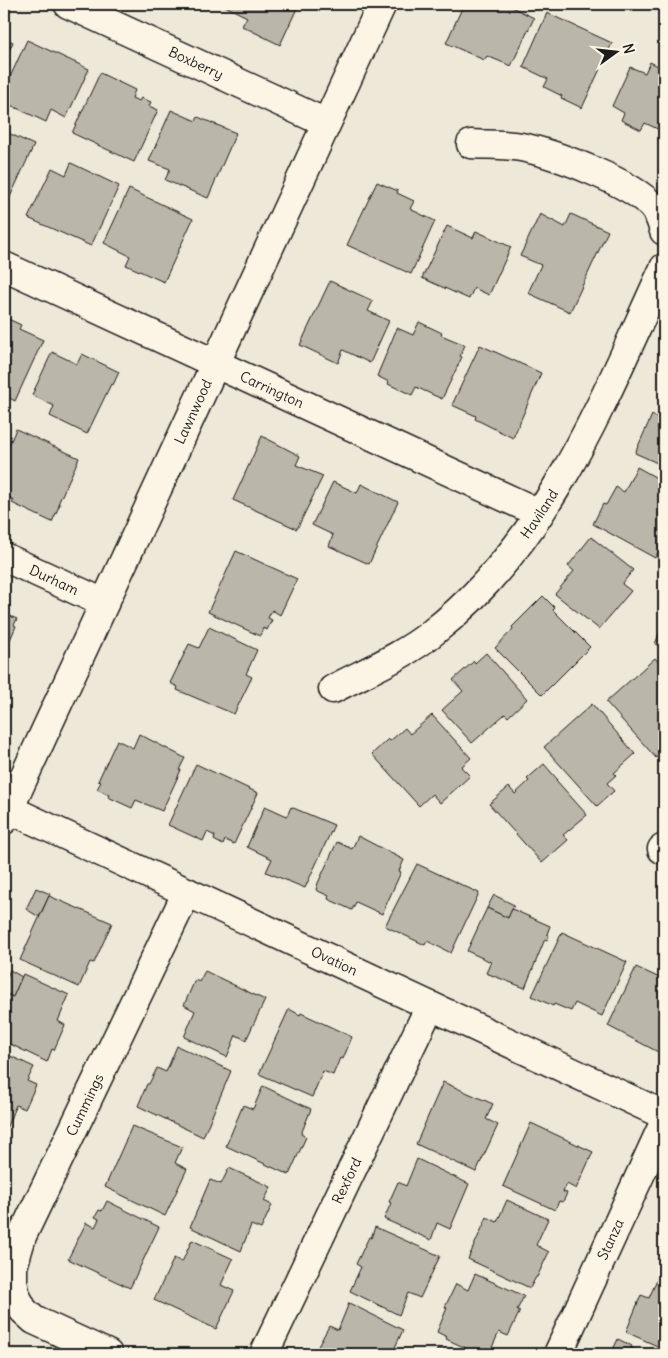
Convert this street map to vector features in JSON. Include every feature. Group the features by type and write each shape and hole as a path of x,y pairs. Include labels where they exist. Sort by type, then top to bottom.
{"street":[{"name":"Boxberry","path":"68,4 326,123"},
{"name":"Lawnwood","path":"5,812 382,4"},
{"path":"471,144 521,147 540,151 578,164 631,189 648,201 655,208 664,231"},
{"name":"Carrington","path":"4,266 539,513"},
{"name":"Haviland","path":"333,689 411,648 448,620 477,593 497,570 522,538 574,460 594,423 664,268"},
{"name":"Durham","path":"4,557 104,603"},
{"name":"Ovation","path":"5,812 187,892 664,1115"},
{"name":"Cummings","path":"108,1354 34,1320 23,1310 16,1296 13,1282 13,1267 22,1236 187,892"},
{"name":"Rexford","path":"264,1354 430,1006"},
{"name":"Stanza","path":"558,1354 664,1124"}],"building":[{"path":"221,4 299,4 280,45 242,26 247,17"},
{"path":"464,4 514,4 512,7 534,18 511,66 487,56 484,60 446,43"},
{"path":"547,13 612,43 582,108 544,87 548,79 523,67"},
{"path":"4,38 13,42 4,62"},
{"path":"27,40 89,69 66,118 51,110 46,122 4,102 4,90"},
{"path":"650,62 664,69 664,132 645,123 641,130 621,120 624,113 612,106 630,67 645,73"},
{"path":"100,73 135,90 132,98 139,101 141,98 151,102 149,106 158,110 134,162 72,133"},
{"path":"171,110 196,121 198,117 236,133 208,198 165,180 170,169 149,161"},
{"path":"4,131 34,145 4,210"},
{"path":"71,163 119,186 91,246 28,218 52,168 66,175"},
{"path":"377,182 398,191 397,193 414,201 410,209 435,221 411,274 347,245"},
{"path":"129,189 193,219 164,282 126,265 130,256 104,243"},
{"path":"540,214 565,227 571,214 608,231 570,312 528,293 541,265 520,256"},
{"path":"447,226 473,238 476,231 511,247 489,295 474,288 469,299 422,278"},
{"path":"330,281 373,301 368,311 389,321 370,363 343,350 338,363 300,345"},
{"path":"4,317 21,325 19,329 43,340 15,401 4,395"},
{"path":"419,322 442,333 441,335 465,345 460,356 462,357 442,399 416,387 412,395 388,384 389,382 377,376 397,328 413,335"},
{"path":"480,345 541,373 513,438 475,419 476,416 452,405"},
{"path":"52,352 77,364 82,354 119,372 113,385 111,384 87,434 50,416 54,406 32,395"},
{"path":"664,404 664,466 635,453 652,415 658,418"},
{"path":"16,429 79,458 52,522 12,503 14,500 4,495 4,457"},
{"path":"262,436 300,456 296,465 323,476 297,529 233,500"},
{"path":"637,467 664,482 664,541 655,558 593,524 603,504 606,505 616,487 624,492"},
{"path":"333,482 357,493 361,484 398,502 369,564 329,546 333,535 312,525"},
{"path":"591,537 633,570 622,584 631,591 599,629 555,594 574,571 568,566"},
{"path":"236,551 297,579 280,615 272,610 268,618 272,620 267,630 263,628 260,636 208,612"},
{"path":"543,596 555,608 553,610 590,647 542,695 495,648 513,629 512,627"},
{"path":"4,611 6,612 5,614 17,619 4,654"},
{"path":"664,623 664,648 655,644"},
{"path":"209,627 257,650 246,674 252,677 234,714 177,690 178,687 170,683 189,644 199,648"},
{"path":"486,653 527,699 508,717 505,714 472,743 442,710 463,691 453,680"},
{"path":"655,658 664,668 664,750 656,758 606,702"},
{"path":"592,704 635,754 614,773 616,775 607,783 614,791 597,806 544,747"},
{"path":"432,715 471,758 461,767 470,776 440,803 432,794 419,806 372,754 388,739 390,741 405,728 410,734"},
{"path":"139,734 185,758 162,811 136,800 132,808 108,797 109,795 97,789 101,782 98,781 117,740 133,748"},
{"path":"196,764 258,793 234,844 225,840 223,845 214,840 215,836 207,832 203,841 168,825"},
{"path":"544,764 587,815 563,835 568,840 542,863 489,804 509,787 515,794 529,781 527,779"},
{"path":"265,806 287,816 291,807 334,825 305,888 266,872 272,859 247,847"},
{"path":"358,836 404,860 399,871 401,872 382,914 356,902 352,910 328,899 329,896 316,890 337,842 352,849"},
{"path":"417,864 479,893 451,953 427,941 425,945 385,926"},
{"path":"36,888 50,894 39,917 26,909"},
{"path":"494,895 514,905 508,918 487,908"},
{"path":"49,896 112,923 94,963 90,962 79,987 20,960"},
{"path":"487,908 508,918 512,909 550,926 547,940 545,939 525,988 486,973 491,962 467,951"},
{"path":"562,932 627,962 602,1016 575,1003 571,1011 554,1004 553,1006 532,996"},
{"path":"636,967 664,980 664,1055 608,1026"},
{"path":"10,970 22,977 13,997 4,993 4,983"},
{"path":"205,971 265,1000 246,1040 236,1035 227,1057 184,1037 195,1011 184,1005 195,980 199,982"},
{"path":"23,974 69,995 58,1021 65,1025 47,1062 4,1041 4,993 13,997"},
{"path":"289,1009 352,1037 343,1059 340,1058 333,1075 323,1071 312,1097 259,1074"},
{"path":"177,1046 231,1071 203,1137 138,1106 147,1084 149,1084 157,1068 166,1072"},
{"path":"4,1053 34,1067 27,1081 36,1085 25,1109 16,1105 5,1131"},
{"path":"443,1082 493,1104 486,1119 498,1125 476,1172 416,1144"},
{"path":"263,1086 311,1109 301,1134 306,1137 289,1175 226,1146 243,1105 253,1109"},
{"path":"531,1123 593,1152 576,1189 567,1184 563,1192 567,1193 563,1202 559,1201 555,1210 503,1186"},
{"path":"132,1126 182,1147 175,1163 187,1169 165,1216 105,1187"},
{"path":"417,1159 469,1184 450,1229 437,1223 431,1240 384,1219 398,1182 406,1186"},
{"path":"229,1168 271,1187 264,1201 272,1205 261,1229 251,1225 241,1251 190,1227 210,1180 221,1184"},
{"path":"507,1200 548,1219 536,1245 549,1252 530,1288 468,1259 487,1217 497,1222"},
{"path":"107,1201 159,1227 130,1288 68,1259 86,1223 95,1227 99,1219 95,1217 99,1210 102,1211"},
{"path":"375,1227 440,1256 420,1298 408,1293 399,1315 350,1291 361,1267 356,1264"},
{"path":"192,1240 233,1259 221,1285 234,1291 216,1329 154,1300 174,1258 182,1262"},
{"path":"664,1245 664,1262 658,1259"},
{"path":"660,1273 664,1274 664,1349 626,1332 641,1295 649,1298"},
{"path":"475,1274 524,1296 517,1310 520,1311 508,1336 499,1332 489,1354 479,1354 446,1339 447,1337 437,1332 447,1308 445,1307 456,1284 468,1290"},
{"path":"349,1303 403,1330 392,1354 314,1354 329,1326 338,1330"},
{"path":"618,1339 632,1346 631,1348 645,1354 611,1354"},
{"path":"438,1348 452,1354 435,1354"}]}
